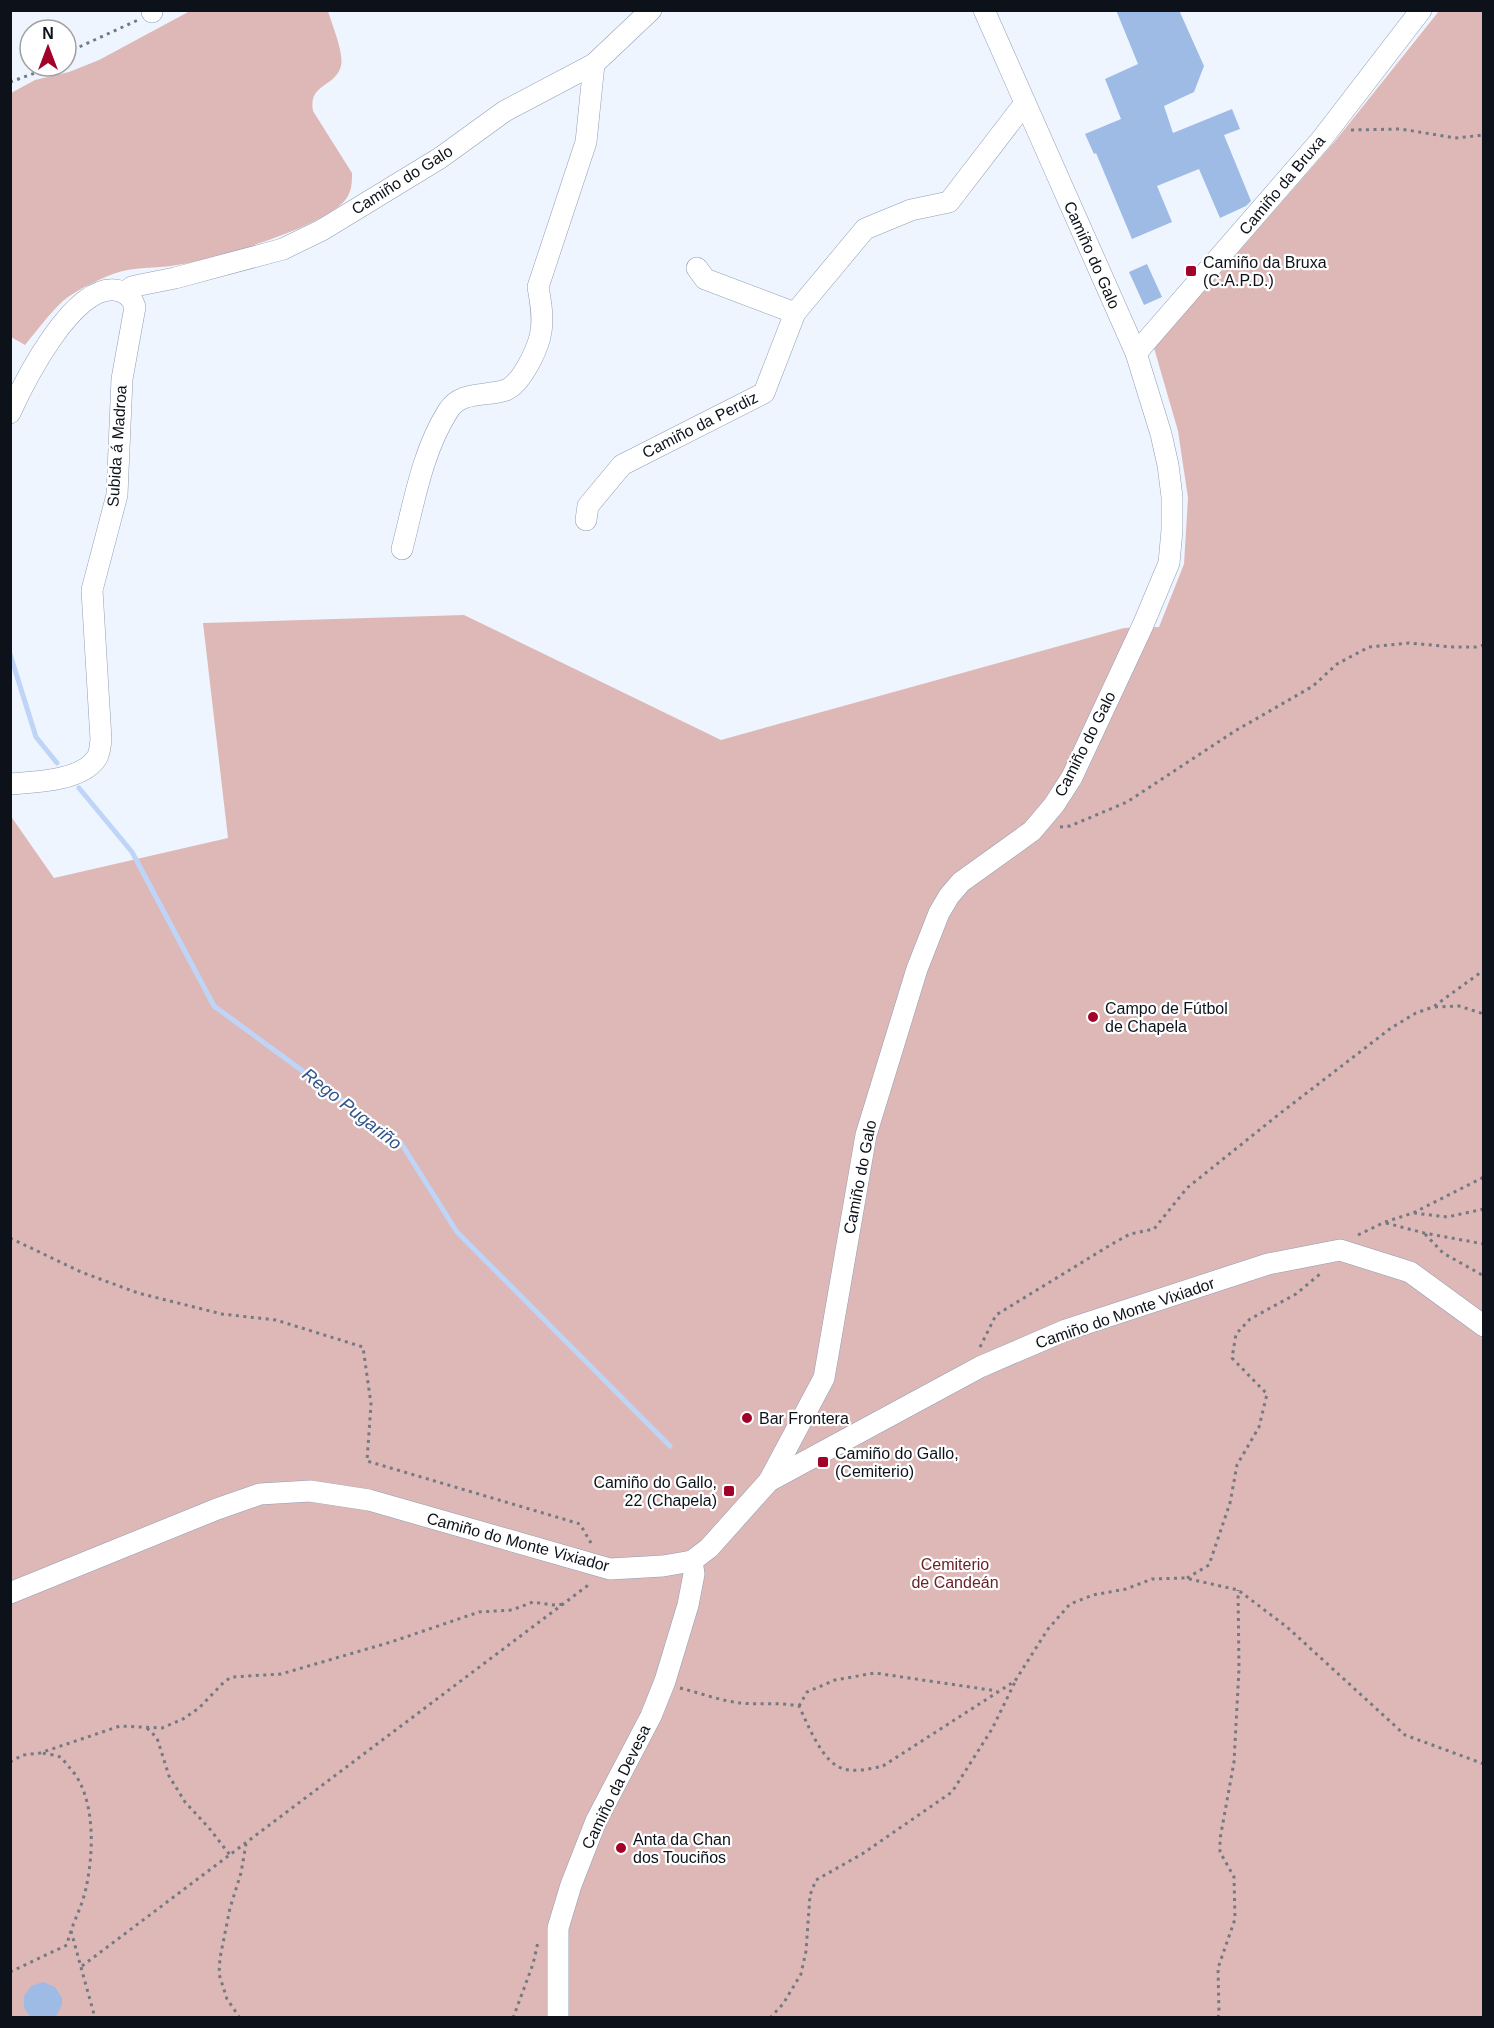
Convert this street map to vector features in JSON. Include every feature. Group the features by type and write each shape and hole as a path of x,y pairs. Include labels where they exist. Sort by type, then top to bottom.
{"street":[{"name":"Camiño do Galo","path":"769,1480 824,1378 866,1134 917,969 939,913 961,882 1032,831 1054,805 1072,777 1169,563 1172,497 1168,465 1136,352 984,10"},
{"name":"Camiño da Bruxa","path":"1136,352 1329,130 1421,10"},
{"name":"Camiño do Galo","path":"124,292 132,287 283,249 322,230 440,158 505,111 594,64 642,13"},
{"path":"402,549 425,460 449,408 465,396 508,389 523,375 540,337 542,305 538,287 586,142 594,64"},
{"name":"Camiño da Perdiz","path":"586,520 588,506 622,465 764,393 795,313 865,230 911,210 949,202 1025,103"},
{"path":"697,268 705,279 795,313"},
{"path":"10,413 42,351 76,309 98,292 112,289 124,292"},
{"name":"Subida á Madroa","path":"10,784 33,783 79,774 97,758 102,740 92,590 117,495 123,379 135,307 131,297 124,292"},
{"name":"Camiño do Monte Vixiador","path":"10,1593 260,1494 310,1491 369,1500 610,1569 663,1566 692,1561 709,1548 769,1480 980,1367 1065,1330 1256,1268 1340,1250 1410,1272 1484,1326"},
{"name":"Camiño da Devesa","path":"558,2018 558,1928 571,1885 596,1821 651,1716 665,1681 688,1605 694,1574 692,1561"}],"path":[{"path":"78,48 123,28 152,11"},
{"path":"1329,130 1401,129 1455,138 1484,135"},
{"path":"1032,831 1070,826 1127,802 1235,731 1313,686 1337,664 1369,647 1409,643 1454,647 1484,645"},
{"path":"980,1367 980,1345 996,1315 1130,1234 1154,1229 1187,1188 1278,1114 1391,1028 1416,1013 1433,1007 1484,970"},
{"path":"1433,1007 1459,1006 1484,1014"},
{"path":"1185,1578 1209,1565 1230,1503 1237,1465 1258,1427 1267,1394 1232,1358 1236,1334 1250,1319 1296,1294 1323,1271 1354,1237 1385,1222 1413,1213 1484,1177"},
{"path":"1413,1213 1447,1217 1484,1209"},
{"path":"1385,1222 1424,1233 1484,1244"},
{"path":"1424,1233 1443,1253 1484,1276"},
{"path":"10,1238 81,1272 138,1293 222,1314 276,1320 363,1347 371,1404 367,1461 580,1524 604,1567 600,1577 82,1966"},
{"path":"770,2018 783,2004 801,1974 806,1951 810,1894 816,1880 862,1854 952,1792 992,1729 1016,1681 1048,1629 1070,1604 1093,1595 1126,1589 1152,1579 1185,1578 1238,1590 1287,1627 1405,1735 1483,1764"},
{"path":"1218,2018 1218,1968 1235,1919 1234,1877 1220,1852 1220,1839 1234,1762 1239,1669 1238,1590"},
{"path":"10,1762 23,1755 40,1753 120,1726 162,1728 183,1719 199,1708 231,1677 281,1674 391,1642 479,1612 512,1610 533,1602 564,1604"},
{"path":"799,1706 807,1692 835,1680 875,1673 999,1692"},
{"path":"665,1681 676,1687 738,1703 783,1703 799,1706"},
{"path":"799,1706 811,1732 837,1766 861,1771 883,1766 1016,1681"},
{"path":"147,1728 157,1738 169,1776 185,1802 230,1855"},
{"path":"10,1972 67,1945 70,1929 81,1907 87,1887 90,1863 88,1800 76,1775 60,1757 40,1753"},
{"path":"240,2018 227,1999 219,1974 230,1908 241,1873 247,1842"},
{"path":"70,1929 95,2018"}],"green space":[{"path":"190,11 328,11 339,46 341,66 338,73 314,95 313,111 352,173 351,186 346,199 334,210 293,231 267,241 194,262 121,271 78,290 63,301 25,345 11,337 11,93 44,78 78,78 78,68 99,60"},
{"name":"Cemiterio de Candeán","path":"1439,11 1483,11 1483,2017 11,2017 10,815 54,878 228,838 203,623 464,615 721,740 1124,628 1159,627 1184,564 1188,498 1178,431 1154,348 1336,140"}],"building":[{"path":"1116,10 1179,10 1204,66 1194,92 1164,106 1173,133 1232,109 1240,129 1224,135 1251,201 1246,206 1220,218 1199,169 1157,186 1172,222 1132,239 1096,153 1094,154 1085,134 1121,119 1105,79 1138,64"},
{"path":"1147,264 1162,297 1144,305 1129,272"},
{"path":"43,1982 55,1987 62,1998 62,2005 55,2018 31,2018 24,2008 24,1996 31,1986"}],"waterway":[{"name":"Rego Pugariño","path":"10,654 36,737 57,763"},
{"name":"Rego Pugariño","path":"79,788 132,852 214,1006 401,1143 457,1232 670,1446"}],"place":[{"name":"Camiño da Bruxa (C.A.P.D.)","path":"1191,271"},
{"name":"Campo de Fútbol de Chapela","path":"1093,1017"},
{"name":"Bar Frontera","path":"747,1418"},
{"name":"Camiño do Gallo, (Cemiterio)","path":"823,1462"},
{"name":"Camiño do Gallo, 22 (Chapela)","path":"729,1491"},
{"name":"Anta da Chan dos Touciños","path":"621,1848"}]}
